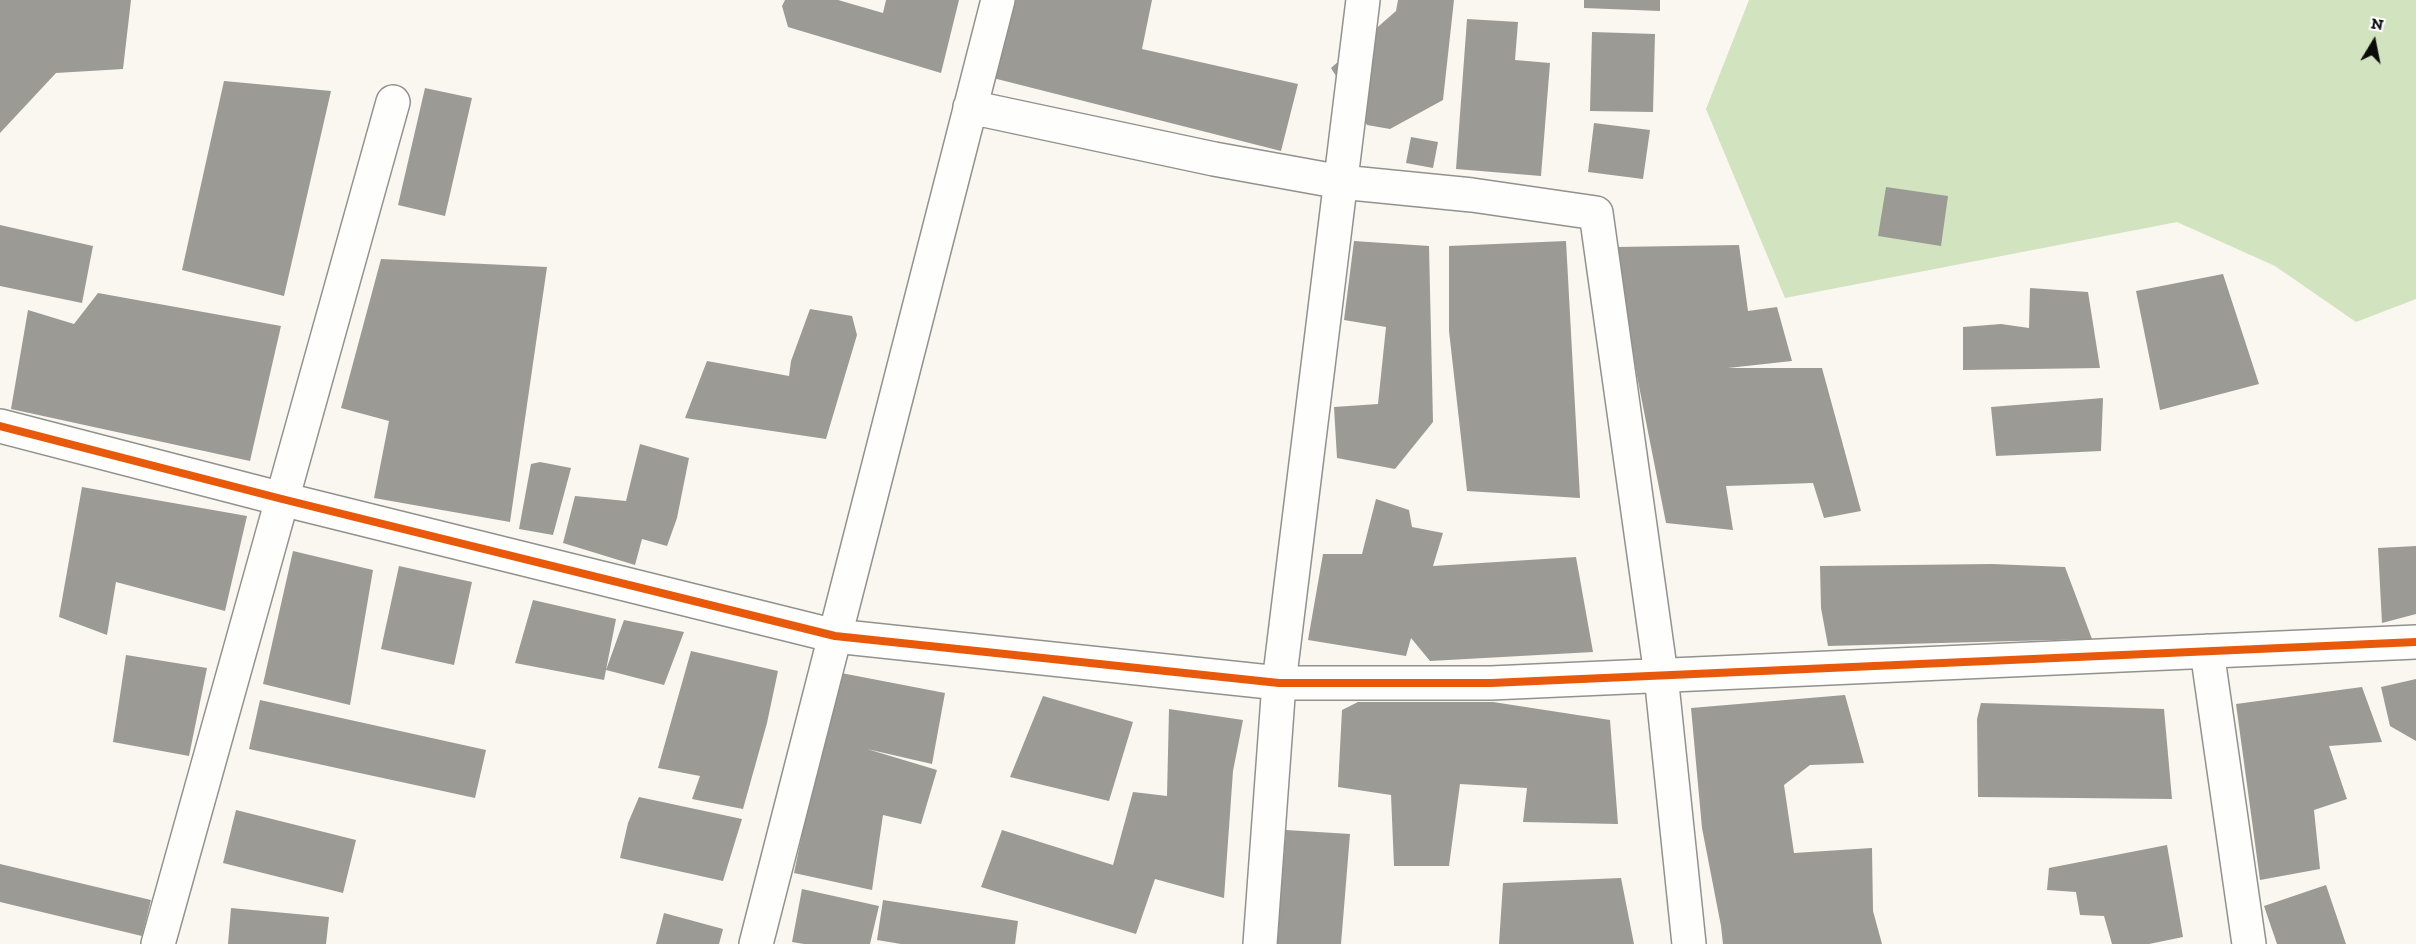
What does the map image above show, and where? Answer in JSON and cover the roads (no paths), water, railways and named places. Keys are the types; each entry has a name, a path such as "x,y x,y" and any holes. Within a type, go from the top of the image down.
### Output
{"street":[{"path":"756,944 998,0"},
{"path":"1260,944 1279,682 1363,0"},
{"path":"158,944 393,102"},
{"path":"970,107 1214,159 1341,182 1472,195 1596,213 1661,675 1689,944"},
{"path":"0,426 282,500 835,636 1279,682 1491,683 2416,642"},
{"path":"2208,651 2249,944"}]}
